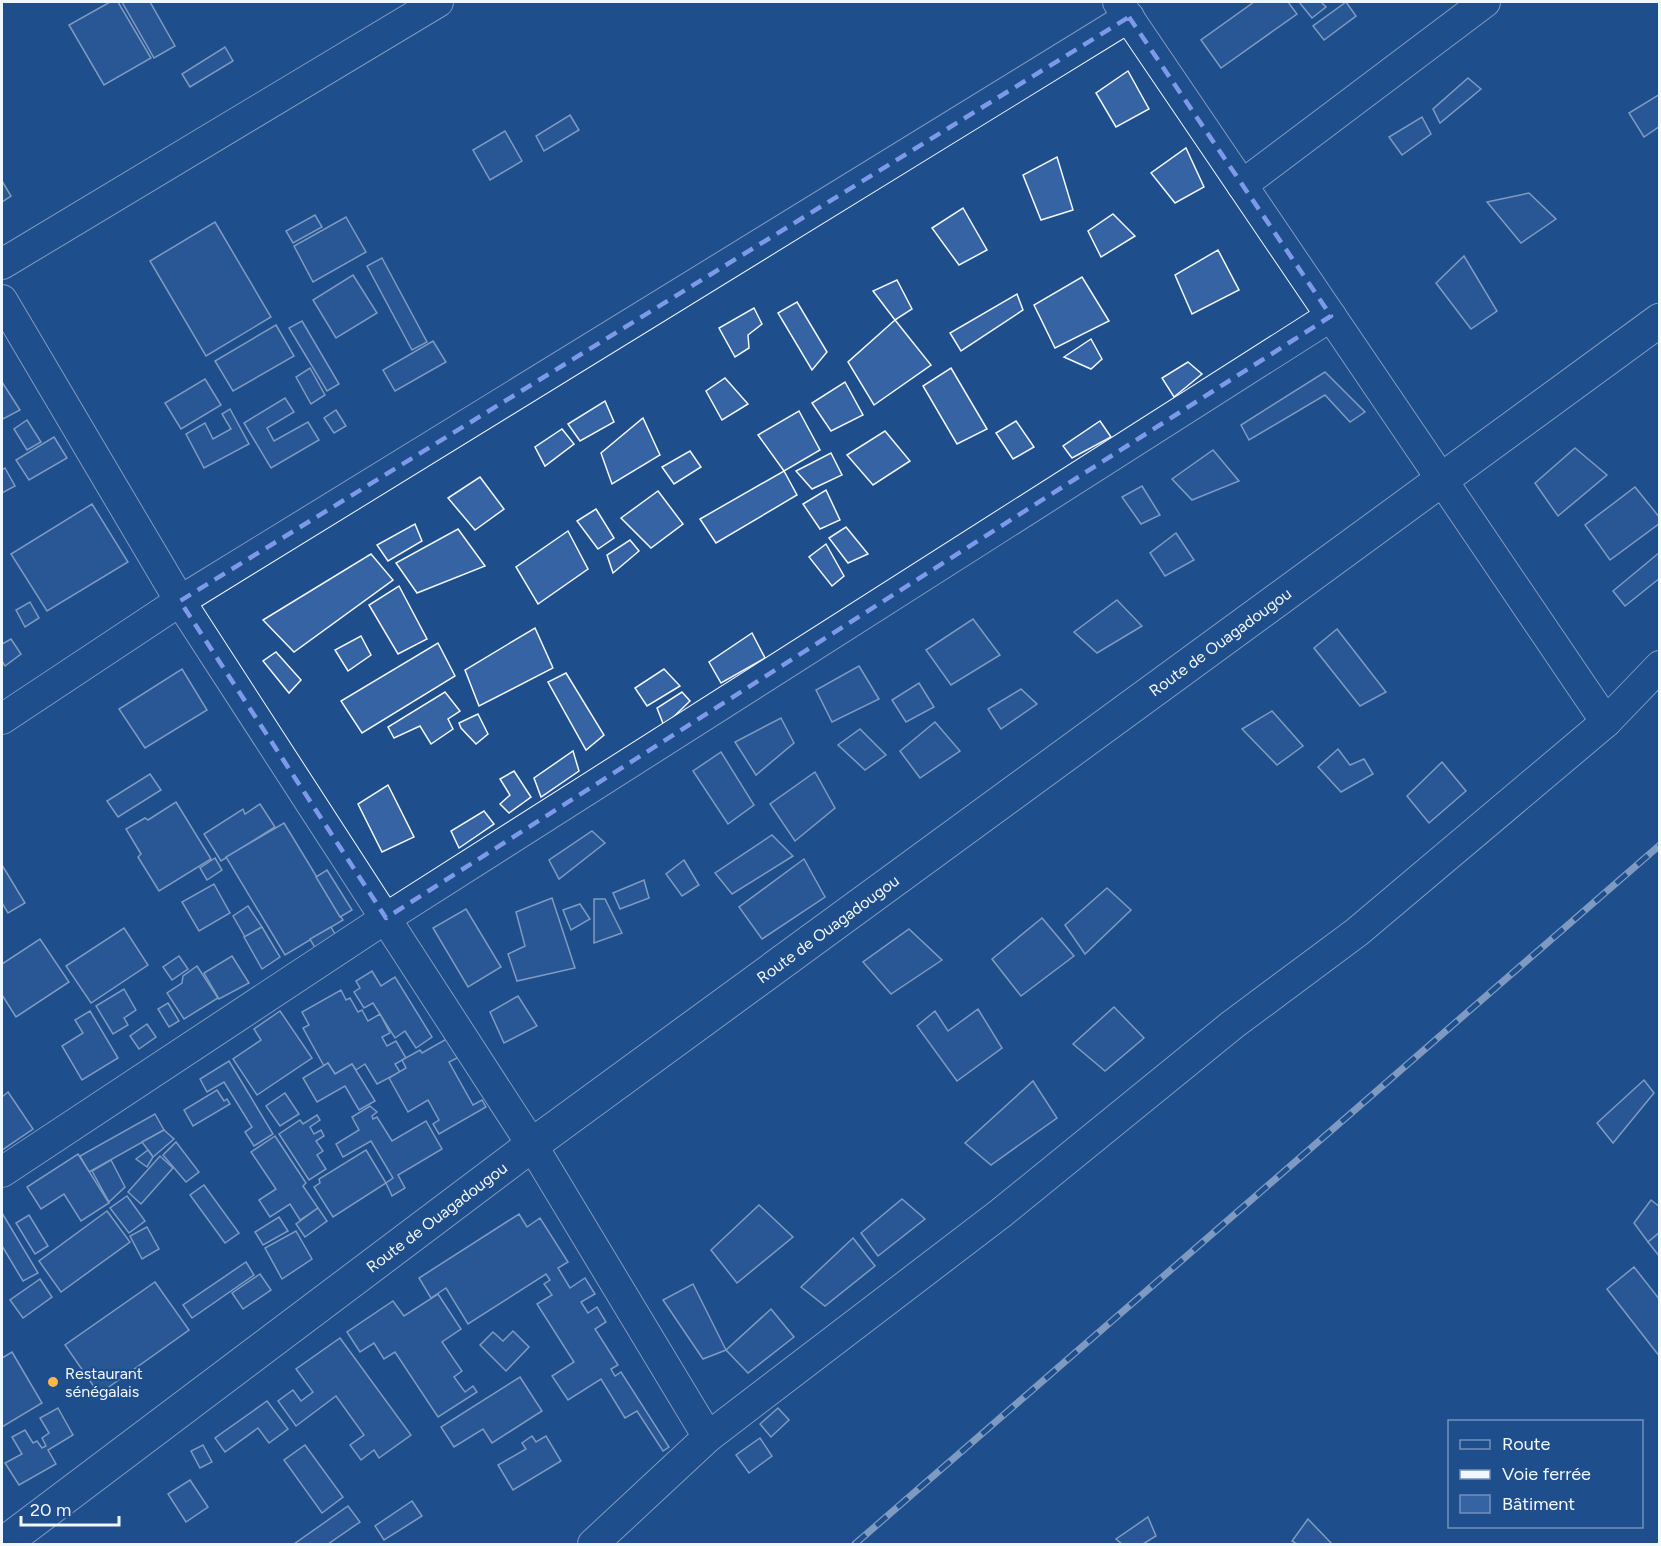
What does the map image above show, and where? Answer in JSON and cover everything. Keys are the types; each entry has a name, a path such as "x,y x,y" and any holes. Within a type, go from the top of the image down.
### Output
{"street":[{"path":"2,264 438,2"},
{"path":"1242,184 1485,2"},
{"path":"2,719 180,602 1124,9 1606,722"},
{"path":"2,300 180,602 532,1145 708,1437"},
{"path":"2,1172 386,918 1331,316"},
{"name":"Route de Ouagadougou","path":"3,1545 532,1145 1659,320"},
{"path":"593,1545 708,1437 1000,1213 1232,1025 1357,932 1606,722 1659,666"}],"highlighted area":[{"path":"1129,17 1331,316 386,918 180,601"}],"building":[{"path":"110,2 118,2 151,58 104,85 69,25"},
{"path":"122,2 150,2 175,46 154,58"},
{"path":"1254,2 1288,2 1297,14 1221,68 1201,40"},
{"path":"1299,2 1321,2 1326,7 1312,18"},
{"path":"1346,2 1356,16 1324,40 1313,26"},
{"path":"225,47 233,61 190,87 182,74"},
{"path":"1128,71 1149,109 1116,127 1096,93"},
{"path":"1468,78 1481,89 1440,123 1433,109"},
{"path":"1660,94 1660,126 1644,137 1629,113"},
{"path":"570,115 579,130 544,151 536,136"},
{"path":"1422,117 1431,134 1402,155 1389,137"},
{"path":"505,131 522,161 490,180 473,150"},
{"path":"1186,148 1204,187 1175,203 1151,173"},
{"path":"1057,157 1073,210 1041,220 1023,175"},
{"path":"2,181 11,196 2,202"},
{"path":"1529,193 1556,219 1521,243 1487,202"},
{"path":"963,208 987,250 959,265 932,228"},
{"path":"1113,214 1135,236 1101,257 1088,231"},
{"path":"315,215 322,227 293,243 286,231"},
{"path":"346,217 366,252 313,282 294,246"},
{"path":"215,222 271,317 206,356 150,261"},
{"path":"1218,250 1239,290 1192,314 1175,275"},
{"path":"1464,256 1497,311 1471,329 1436,283"},
{"path":"382,258 427,342 412,350 367,266"},
{"path":"353,275 377,313 336,338 313,300"},
{"path":"1082,277 1109,321 1055,348 1034,305"},
{"path":"897,280 912,309 895,320 873,291"},
{"path":"1017,294 1023,310 961,351 950,333"},
{"path":"797,302 827,352 812,370 778,313"},
{"path":"754,308 762,324 748,335 749,348 735,357 719,328"},
{"path":"895,320 931,365 874,405 848,362"},
{"path":"302,321 339,384 327,391 289,328"},
{"path":"276,325 294,356 233,391 215,361"},
{"path":"1091,339 1102,359 1091,369 1064,357"},
{"path":"433,341 446,362 395,391 383,370"},
{"path":"1188,362 1202,374 1174,397 1162,378"},
{"path":"310,368 325,395 311,404 296,377"},
{"path":"951,368 987,429 957,444 923,386"},
{"path":"1325,372 1365,412 1350,422 1325,395 1249,440 1241,425"},
{"path":"725,378 748,404 722,420 706,391"},
{"path":"205,379 221,405 181,429 165,403"},
{"path":"2,382 20,410 3,419 2,416"},
{"path":"845,382 863,415 831,431 812,403"},
{"path":"285,398 294,412 267,428 274,441 308,422 319,440 271,468 244,423"},
{"path":"605,401 614,422 580,441 568,424"},
{"path":"230,409 249,444 204,468 186,434 205,423 213,439 231,429 222,414"},
{"path":"336,410 346,426 334,433 324,418"},
{"path":"799,411 820,450 784,471 758,435"},
{"path":"643,418 660,455 612,484 601,453"},
{"path":"27,420 41,442 27,450 14,429"},
{"path":"1016,421 1034,447 1013,459 996,433"},
{"path":"1100,421 1111,437 1072,458 1063,446"},
{"path":"562,429 574,444 545,466 535,447"},
{"path":"885,431 910,461 873,485 847,455"},
{"path":"54,437 67,458 29,480 16,460"},
{"path":"1575,448 1607,475 1558,516 1535,483"},
{"path":"1213,450 1239,481 1192,500 1172,479"},
{"path":"690,451 701,467 674,484 662,467"},
{"path":"831,453 842,475 812,489 796,471"},
{"path":"5,468 15,486 2,493 2,470"},
{"path":"784,471 797,495 716,543 700,519"},
{"path":"480,477 504,509 475,530 448,498"},
{"path":"1142,486 1160,515 1141,524 1122,497"},
{"path":"1635,487 1660,518 1660,523 1610,560 1585,525"},
{"path":"826,490 840,520 820,529 803,504"},
{"path":"658,491 683,524 651,548 621,518"},
{"path":"92,504 128,562 47,611 11,554"},
{"path":"596,509 614,538 598,549 577,521"},
{"path":"415,524 422,541 388,561 377,545"},
{"path":"846,527 868,554 848,563 829,538"},
{"path":"458,529 485,566 417,593 396,563"},
{"path":"568,531 588,569 538,604 516,567"},
{"path":"1176,533 1194,560 1165,576 1150,553"},
{"path":"630,540 639,551 613,573 607,555"},
{"path":"826,544 844,576 832,586 809,557"},
{"path":"1660,552 1660,578 1625,606 1613,591"},
{"path":"371,554 393,580 294,652 263,620"},
{"path":"399,586 427,639 398,654 369,605"},
{"path":"1117,600 1142,626 1097,653 1074,632"},
{"path":"30,602 39,618 25,627 16,610"},
{"path":"973,619 1000,655 951,685 926,650"},
{"path":"535,628 553,668 479,706 465,670"},
{"path":"1337,629 1386,692 1360,706 1314,648"},
{"path":"752,633 765,658 721,683 709,662"},
{"path":"361,636 371,655 348,671 335,650"},
{"path":"11,639 21,654 5,666 2,661 2,644"},
{"path":"438,643 455,676 362,733 341,701"},
{"path":"276,652 301,680 289,693 263,661"},
{"path":"859,666 879,699 832,722 816,690"},
{"path":"182,669 207,710 145,748 119,709"},
{"path":"664,669 680,686 647,706 635,688"},
{"path":"566,673 604,735 586,750 548,682"},
{"path":"919,683 934,707 906,722 892,700"},
{"path":"1021,689 1037,704 1001,729 988,709"},
{"path":"445,692 460,711 448,719 453,729 431,744 420,726 394,738 388,727"},
{"path":"682,692 690,701 664,726 657,708"},
{"path":"1272,711 1303,746 1277,765 1242,729"},
{"path":"478,714 488,734 476,744 459,723"},
{"path":"781,718 794,743 756,775 735,742"},
{"path":"935,722 960,751 920,778 900,751"},
{"path":"860,729 886,755 865,770 838,745"},
{"path":"1338,749 1350,765 1364,759 1373,774 1341,792 1318,767"},
{"path":"573,751 579,771 541,797 534,778"},
{"path":"721,752 754,805 728,824 693,771"},
{"path":"1442,762 1466,791 1429,823 1407,796"},
{"path":"514,771 531,797 509,813 500,804 510,795 500,779"},
{"path":"815,772 835,808 795,841 770,804"},
{"path":"150,774 161,790 118,817 107,801"},
{"path":"388,785 414,837 382,852 358,804"},
{"path":"176,802 211,859 159,891 138,857 141,854 126,829 145,818 148,820"},
{"path":"260,804 275,827 221,861 204,834 243,809 245,814"},
{"path":"484,811 494,824 459,848 451,831"},
{"path":"284,823 343,920 285,955 226,857"},
{"path":"592,831 605,843 559,879 549,860"},
{"path":"772,835 793,856 732,894 715,873"},
{"path":"215,858 222,870 207,880 200,868"},
{"path":"804,859 825,897 762,939 739,907"},
{"path":"684,860 699,885 682,896 666,874"},
{"path":"2,865 25,903 8,913 2,903"},
{"path":"327,870 352,910 340,917 316,877"},
{"path":"644,880 649,898 620,909 613,893"},
{"path":"214,884 230,913 199,931 182,902"},
{"path":"1107,888 1131,910 1085,954 1065,925"},
{"path":"552,898 575,968 517,981 508,954 525,946 516,912"},
{"path":"594,899 605,899 622,933 594,943"},
{"path":"580,904 590,919 571,930 563,910"},
{"path":"248,906 262,927 245,937 233,916"},
{"path":"466,909 501,967 468,987 433,928"},
{"path":"1042,918 1074,956 1021,996 992,959"},
{"path":"262,927 280,957 262,969 244,937"},
{"path":"331,927 339,941 318,953 310,939"},
{"path":"124,928 148,965 91,1003 66,966"},
{"path":"909,929 942,960 891,994 863,962"},
{"path":"40,939 69,982 16,1017 2,995 2,964"},
{"path":"179,956 188,969 172,980 163,967"},
{"path":"232,956 249,983 219,999 204,973"},
{"path":"197,966 218,998 184,1019 167,993 182,983 183,976"},
{"path":"372,971 381,986 395,977 432,1037 416,1048 405,1031 395,1038 373,1003 364,1008 354,992 360,988 356,981"},
{"path":"124,989 136,1010 124,1018 128,1025 113,1034 96,1006"},
{"path":"341,990 346,1000 350,998 358,1012 362,1010 368,1021 380,1014 390,1033 382,1037 387,1046 396,1041 406,1058 395,1064 400,1072 377,1084 365,1064 356,1070 352,1064 335,1074 328,1063 324,1066 303,1028 309,1025 302,1012"},
{"path":"518,996 537,1026 504,1043 490,1012"},
{"path":"168,1003 179,1021 169,1027 158,1009"},
{"path":"1114,1007 1144,1038 1105,1071 1073,1044"},
{"path":"978,1009 1002,1048 957,1081 917,1026 935,1011 948,1031"},
{"path":"90,1011 118,1058 82,1080 62,1046 83,1033 75,1020"},
{"path":"280,1011 312,1058 257,1095 233,1059 261,1040 254,1029"},
{"path":"147,1024 156,1037 139,1049 130,1036"},
{"path":"450,1037 461,1056 449,1062 473,1105 482,1100 486,1107 439,1134 433,1124 439,1120 428,1100 408,1112 389,1078 406,1068 402,1060 420,1050 422,1053"},
{"path":"229,1061 273,1134 254,1146 245,1132 252,1127 224,1082 207,1092 200,1079"},
{"path":"328,1063 335,1074 352,1064 375,1101 359,1110 345,1086 317,1102 303,1078"},
{"path":"1644,1080 1654,1093 1613,1143 1597,1123"},
{"path":"1033,1081 1057,1118 991,1165 965,1143"},
{"path":"217,1090 224,1101 227,1099 230,1104 193,1126 184,1110"},
{"path":"8,1092 33,1129 2,1150 2,1097"},
{"path":"285,1093 299,1114 280,1126 266,1106"},
{"path":"370,1106 377,1112 372,1116 373,1119 377,1117 392,1141 426,1121 442,1149 398,1175 405,1188 392,1196 386,1183 393,1178 371,1141 343,1157 336,1144 359,1130 352,1117"},
{"path":"155,1114 164,1130 89,1172 80,1156"},
{"path":"317,1115 320,1120 310,1127 314,1134 321,1130 324,1136 316,1141 323,1151 317,1155 326,1169 309,1180 279,1134 300,1120 303,1124"},
{"path":"164,1130 174,1139 153,1157 142,1142"},
{"path":"275,1136 306,1183 303,1186 318,1208 300,1220 290,1204 270,1217 259,1200 276,1189 251,1152"},
{"path":"176,1142 199,1172 186,1182 163,1155"},
{"path":"148,1150 153,1157 147,1167 136,1159"},
{"path":"366,1150 386,1183 333,1217 314,1187 320,1183 319,1179"},
{"path":"78,1154 109,1203 81,1221 64,1194 41,1209 27,1187"},
{"path":"160,1156 173,1168 141,1204 128,1192"},
{"path":"111,1160 125,1187 109,1202 92,1171"},
{"path":"204,1185 239,1233 225,1243 190,1195"},
{"path":"127,1196 145,1221 129,1233 110,1208"},
{"path":"902,1199 925,1219 878,1256 861,1233"},
{"path":"1651,1200 1660,1207 1660,1232 1648,1242 1634,1223"},
{"path":"759,1205 793,1237 737,1283 711,1250"},
{"path":"318,1208 327,1221 305,1237 296,1224"},
{"path":"107,1211 130,1242 61,1292 39,1261"},
{"path":"2,1213 38,1273 23,1281 2,1246"},
{"path":"519,1214 527,1227 540,1218 568,1262 558,1268 570,1288 585,1278 595,1294 581,1302 588,1313 597,1307 606,1322 595,1329 618,1365 611,1369 615,1376 621,1372 669,1447 663,1451 637,1411 625,1418 601,1379 568,1400 552,1376 574,1362 537,1304 552,1295 544,1284 550,1280 546,1274 468,1324 446,1288 431,1298 419,1278"},
{"path":"29,1215 48,1246 35,1254 16,1223"},
{"path":"279,1217 288,1231 263,1245 255,1232"},
{"path":"147,1227 159,1249 142,1259 130,1236"},
{"path":"296,1231 312,1259 282,1279 265,1248"},
{"path":"1660,1232 1660,1257 1648,1242"},
{"path":"853,1238 875,1266 825,1306 801,1287"},
{"path":"246,1262 254,1275 192,1318 183,1305"},
{"path":"1634,1267 1660,1300 1660,1357 1607,1289"},
{"path":"260,1274 271,1290 243,1309 232,1293"},
{"path":"40,1279 52,1297 23,1318 10,1300"},
{"path":"155,1282 189,1330 99,1394 65,1345"},
{"path":"693,1284 726,1350 703,1359 663,1300"},
{"path":"438,1294 461,1329 442,1342 462,1371 454,1377 465,1392 473,1386 477,1392 438,1417 395,1352 384,1359 374,1343 360,1352 347,1332 393,1301 404,1316"},
{"path":"771,1309 794,1337 748,1373 726,1350"},
{"path":"513,1331 529,1347 506,1371 480,1345 493,1332 503,1341"},
{"path":"340,1338 411,1435 379,1458 374,1450 361,1460 350,1445 364,1435 336,1396 296,1426 278,1401 293,1390 301,1401 313,1392 296,1369"},
{"path":"12,1352 42,1403 2,1427 2,1358"},
{"path":"520,1377 542,1411 492,1443 483,1429 454,1447 441,1427"},
{"path":"267,1401 288,1429 269,1443 258,1428 225,1452 215,1438"},
{"path":"58,1408 73,1435 48,1450 56,1464 19,1485 5,1463 22,1454 12,1437 25,1430 33,1443 37,1441 42,1448 46,1446 42,1438 49,1433 40,1418"},
{"path":"778,1408 789,1420 771,1437 760,1424"},
{"path":"532,1436 536,1442 546,1436 561,1461 513,1490 498,1465 526,1449 522,1443"},
{"path":"760,1438 772,1456 749,1473 736,1455"},
{"path":"203,1445 212,1462 200,1468 191,1451"},
{"path":"305,1445 343,1497 322,1513 284,1460"},
{"path":"190,1480 208,1507 186,1522 168,1494"},
{"path":"412,1501 422,1516 384,1540 375,1526"},
{"path":"348,1506 360,1522 328,1544 294,1544"},
{"path":"1148,1517 1156,1536 1143,1544 1122,1544 1116,1539"},
{"path":"1308,1519 1332,1544 1297,1544 1292,1541"}],"railway":[{"path":"855,1544 1660,845"}],"place":[{"name":"Restaurant sénégalais","path":"53,1382"}]}
